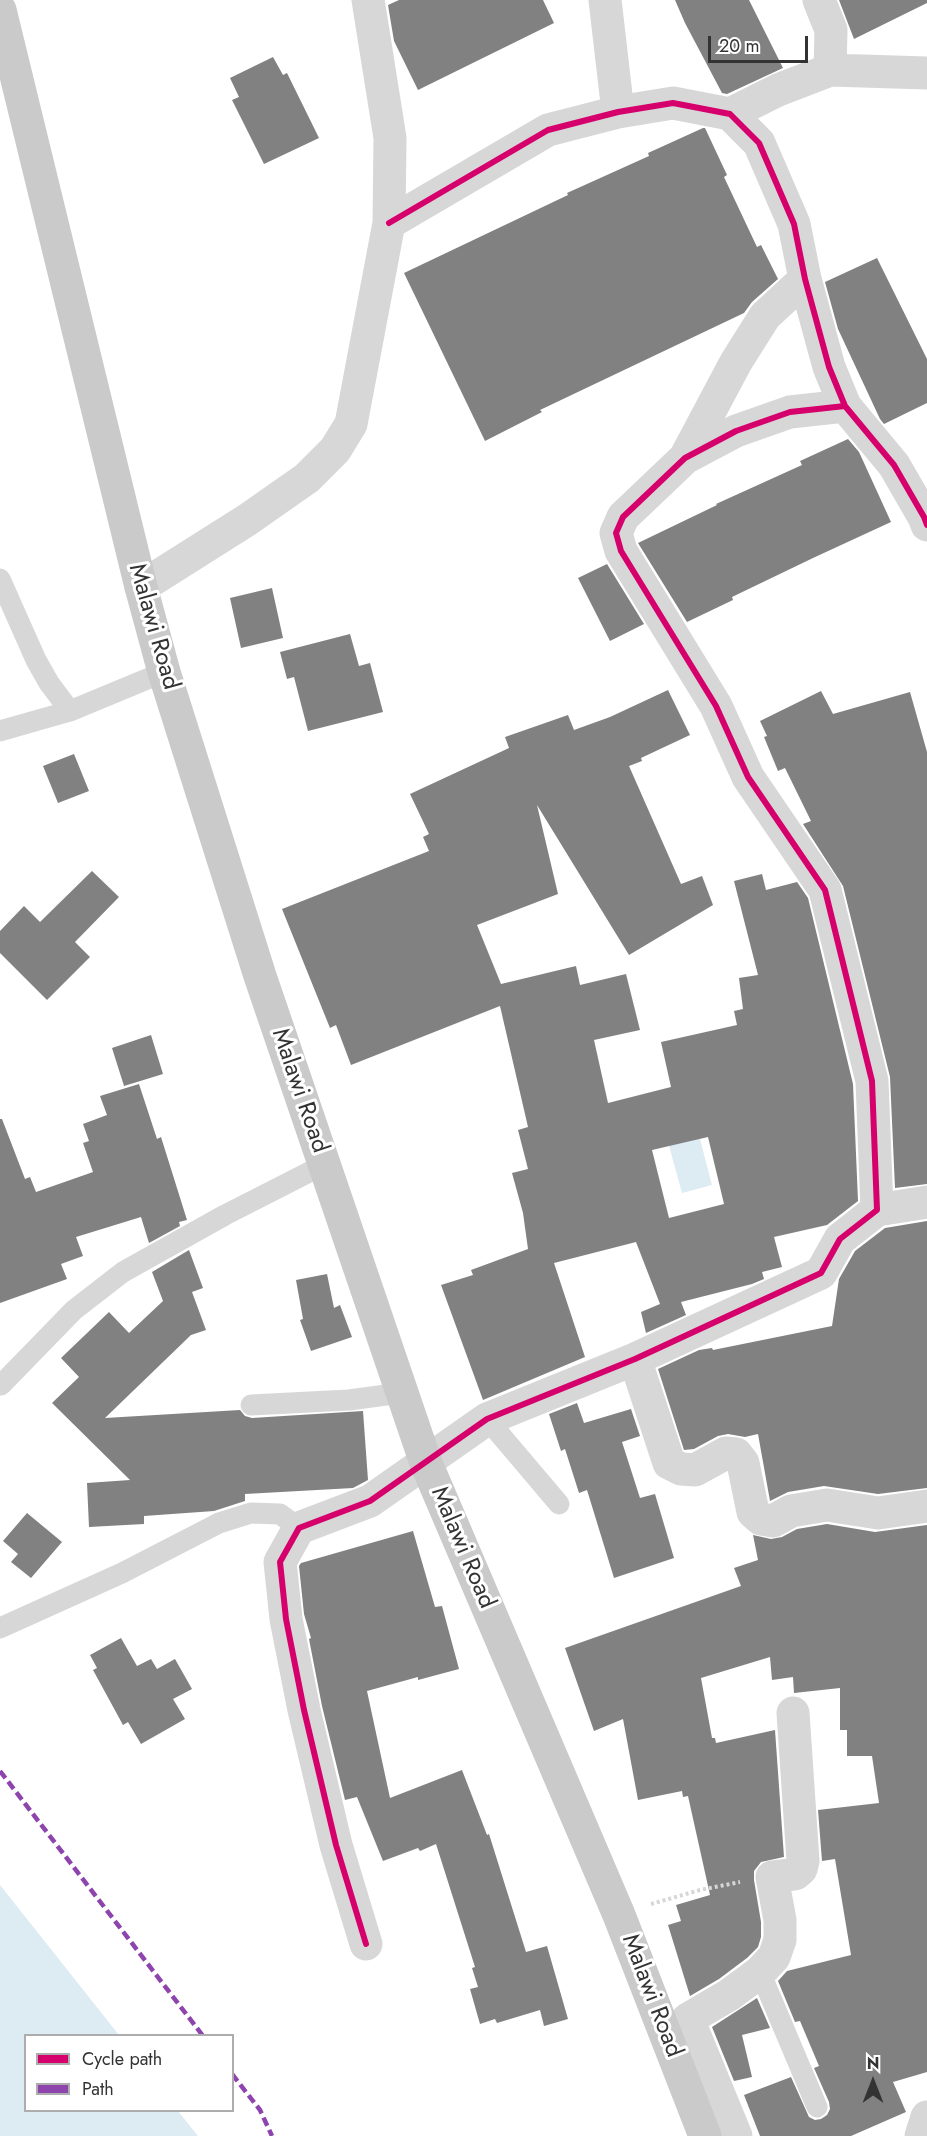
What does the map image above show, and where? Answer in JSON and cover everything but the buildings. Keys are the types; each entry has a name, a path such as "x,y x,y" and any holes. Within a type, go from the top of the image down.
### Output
{"main road":[{"name":"Malawi Road","path":"0,10 141,587 164,672 260,976 426,1463 619,1915 705,2136"}],"street":[{"path":"141,587 247,520 307,478 335,450 351,424 389,223 390,138 368,0"},
{"path":"604,0 618,112"},
{"path":"819,0 831,30 830,70"},
{"path":"730,114 778,90 830,70 927,73"},
{"path":"389,223 548,130 618,112 674,103 730,114 759,143 794,224 805,279 829,367 845,406 894,465 926,518"},
{"path":"685,458 736,362 765,316 805,279"},
{"path":"845,406 790,412 736,431 685,458 623,517 616,533 621,551 716,706 748,777 825,890 872,1081 877,1210"},
{"path":"366,1944 336,1845 303,1710 286,1619 280,1562 299,1528 370,1501 487,1419 635,1359 821,1273 840,1239 877,1210 927,1202"},
{"path":"635,1359 669,1463 681,1469 695,1470 726,1453 736,1454 743,1463 753,1512 761,1519 773,1521 791,1511 827,1505 878,1513 927,1506"},
{"path":"736,2136 688,2019 729,1995 760,1972 774,1957 780,1940 780,1920 772,1877 795,1874 801,1869 803,1861 793,1713"},
{"path":"921,2136 927,2117"}],"lane":[{"path":"0,579 36,660 49,684 70,711"},
{"path":"0,731 70,711 164,672"},
{"path":"1,1386 74,1310 123,1272 225,1215 325,1164"},
{"path":"251,1406 349,1400 401,1393"},
{"path":"487,1419 559,1504"},
{"path":"0,1628 122,1573 219,1523 251,1513 280,1514 299,1528"},
{"path":"760,1972 817,2107"}],"path":[{"path":"645,1906 700,1890 772,1877"}],"shaded area":[{"path":"694,1116 712,1185 682,1193 663,1124"},
{"path":"0,1885 118,2034 24,2034 24,2112 179,2112 198,2136 0,2136"}],"marked path":[{"path":"0,1771 201,2034"},
{"path":"234,2077 260,2110 272,2136"}],"cycle path":[{"path":"389,223 548,130 618,112 673,103 730,114 759,143 794,224 805,279 829,367 845,406 894,465 927,525"},
{"path":"366,1944 336,1845 304,1710 286,1619 280,1562 299,1528 370,1501 487,1419 635,1359 821,1273 840,1239 877,1210 872,1081 825,890 748,777 716,706 621,551 616,533 623,517 685,458 736,431 790,412 845,406"}]}
